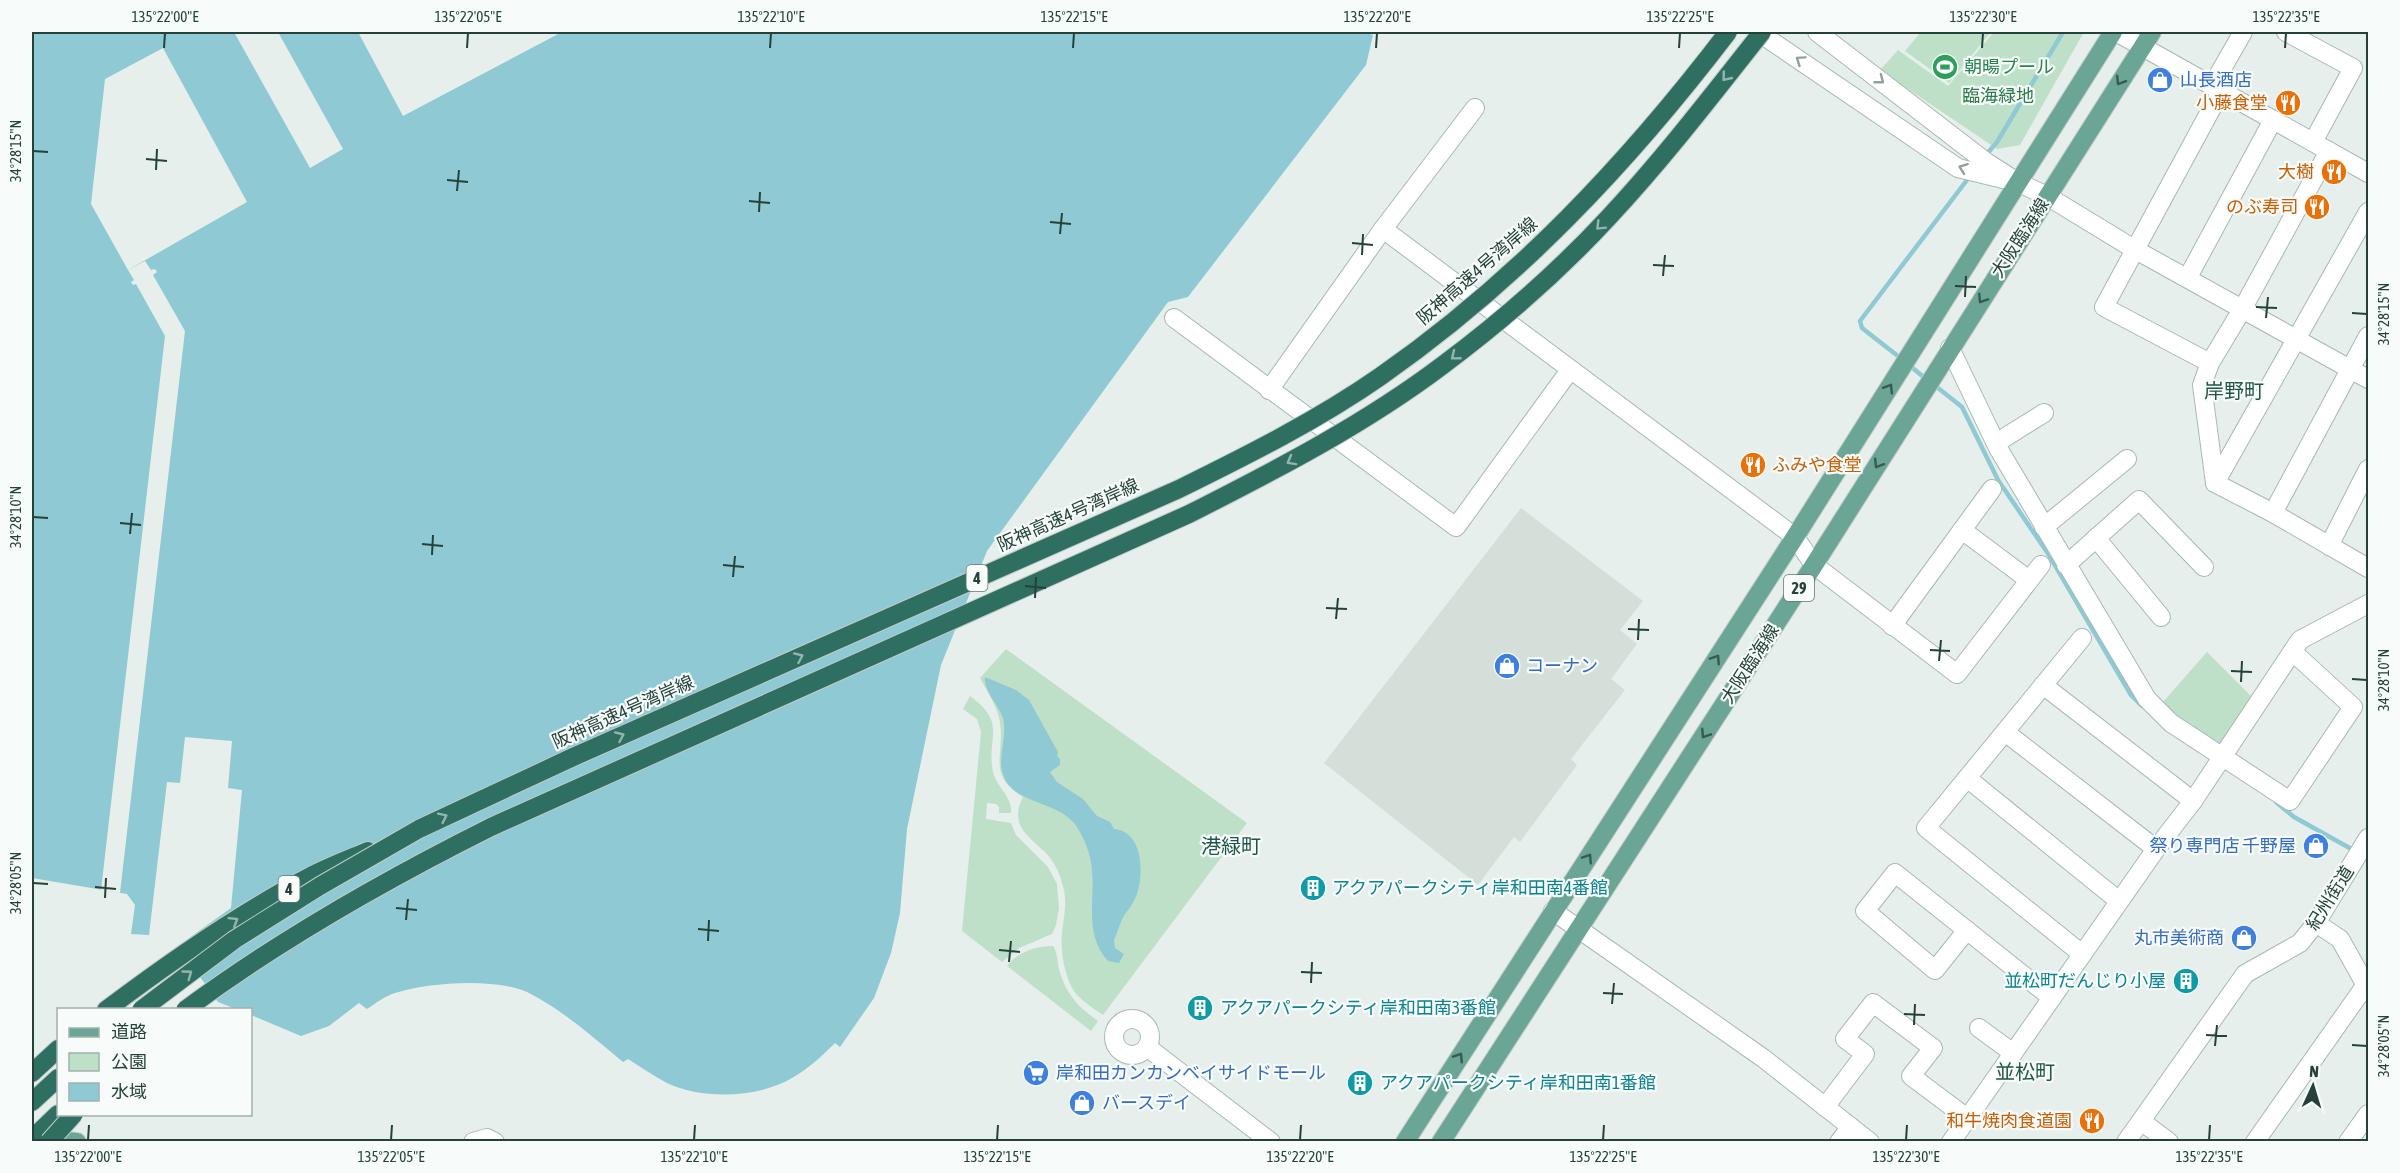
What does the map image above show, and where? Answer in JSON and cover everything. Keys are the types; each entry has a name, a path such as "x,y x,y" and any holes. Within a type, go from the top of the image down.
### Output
{"highway":[{"name":"阪神高速4号湾岸線","path":"144,1008 234,940 320,886 419,829 571,758 1179,489 1256,451 1322,413 1379,377 1431,340 1531,255 1613,172 1728,32"},
{"name":"4","path":"189,1008 268,951 336,910 491,827 1189,514 1261,477 1387,404 1443,365 1496,323 1549,276 1609,217 1669,149 1760,32"},
{"name":"4","path":"109,1008 167,964 301,881 419,829"},
{"path":"32,1073 57,1050"},
{"path":"32,1102 57,1079"},
{"path":"32,1139 57,1115"},
{"path":"49,1142 72,1116"}],"main road":[{"name":"大阪臨海線","path":"1405,1142 1795,537 2115,32"},
{"name":"大阪臨海線","path":"1441,1142 1814,565 2147,39"},
{"path":"32,1139 77,1142"}],"street":[{"path":"1760,32 1958,168 2019,183"},
{"path":"1817,32 1986,162 2019,183 2048,196 2134,249 2368,379"},
{"path":"2115,32 2147,39 2216,89 2368,173"},
{"path":"2210,363 2104,307 2243,32"},
{"path":"2286,32 2361,70 2313,142"},
{"path":"1269,390 1383,229 1475,108"},
{"path":"2188,277 2273,120"},
{"path":"2215,483 2202,385 2210,363 2243,309 2329,151"},
{"path":"2215,483 2368,212"},
{"path":"1383,229 1795,537 1814,565 1957,674 2041,565"},
{"path":"1174,318 1456,527 1570,370"},
{"path":"2273,513 2368,336"},
{"path":"1950,348 1996,443 2147,699 2171,723 2290,801 2353,706 2293,652"},
{"path":"1996,443 2044,413"},
{"path":"2044,527 2127,459"},
{"path":"2329,546 2368,469"},
{"path":"2215,483 2273,513 2368,568"},
{"path":"1892,626 1992,489"},
{"path":"2066,565 2139,500 2204,567"},
{"path":"1962,530 2029,580"},
{"path":"2096,538 2161,617"},
{"path":"1951,1142 2156,849 2193,801 2300,640 2368,604"},
{"path":"2082,638 1926,828 2082,954"},
{"path":"2043,685 2193,801"},
{"path":"2005,732 2156,849"},
{"path":"1967,778 2119,902"},
{"name":"紀州街道","path":"2126,1142 2245,974 2300,943 2316,923 2362,847"},
{"path":"1967,930 1935,970 1866,911 1894,873 1967,930 2052,998"},
{"path":"1554,911 1763,1058 1870,1142"},
{"path":"2254,1142 2367,988 2340,939 2316,923"},
{"path":"1825,1107 1866,1054 1845,1039 1873,1003 1933,1048 1911,1076 1967,1118"},
{"path":"1979,1028 2013,1053"},
{"path":"1147,1047 1271,1142"},
{"path":"2348,1142 2368,1114"},
{"path":"2141,1121 2169,1142"},
{"path":"1839,1142 1851,1127"},
{"path":"473,1142 481,1138 495,1142"}],"shaded area":[{"path":"1521,508 1643,601 1620,630 1637,644 1611,679 1625,690 1571,759 1577,765 1520,842 1514,837 1478,885 1324,763"}],"green space":[{"name":"朝暘プール","path":"1921,32 1991,32 1949,83 1905,51"},
{"name":"臨海緑地","path":"1994,32 2084,32 2020,145 1997,149 1880,70 1898,50 1948,86"},
{"path":"1006,649 1247,823 1103,1015 1077,995 1069,982 1062,948 1065,902 1061,879 1050,858 1022,828 1018,815 1023,797 1004,780 1001,772 999,717 980,678"},
{"path":"2207,652 2255,700 2223,746 2177,718 2163,702"},
{"path":"970,696 982,706 992,723 993,772 1011,807 1011,813 999,813 999,807 996,804 987,803 986,819 1011,823 1016,835 1048,867 1057,884 1059,908 1052,934 1019,948 1002,962 962,931 981,732 977,719 963,709"},
{"path":"1053,946 1062,978 1069,992 1078,1005 1098,1021 1091,1031 1007,966 1027,951"}],"water":[{"path":"32,32 234,32 310,168 343,149 278,32 358,32 403,116 562,32 1364,32 1373,35 1366,65 1188,297 1168,302 987,551 941,665 907,829 900,913 891,953 874,998 840,1047 835,1043 815,1062 778,1085 747,1093 713,1094 681,1088 667,1083 628,1059 623,1062 544,1001 531,994 501,985 464,983 409,989 388,996 367,1009 359,1003 329,1026 301,1036 252,1015 252,1008 233,1008 218,1002 178,946 231,908 242,790 228,788 232,741 185,737 180,783 167,782 149,935 131,934 135,905 127,894 32,878","holes":["163,48 247,202 128,270 91,204 105,79"]},
{"path":"985,677 1016,690 1029,700 1058,752 1060,765 1050,772 1057,782 1083,799 1097,816 1110,822 1114,829 1131,837 1136,845 1140,865 1139,885 1136,897 1123,917 1114,940 1115,948 1124,954 1119,963 1108,961 1096,940 1092,918 1091,864 1083,837 1077,827 1070,818 1060,812 1017,793 1004,777 1001,763 1003,718 986,687"}],"pier":[{"path":"145,261 151,270 155,269 157,272 153,275 185,331 120,893 101,890 165,336 136,284 133,285 131,282 134,280 128,270"}],"waterway":[{"path":"1986,155 1997,142 2063,32"},
{"path":"1903,360 1862,328 1860,321 1970,176"},
{"path":"1909,365 1926,379"},
{"path":"1933,384 1962,407 1998,480 2049,555 2131,695 2142,706"},
{"path":"2276,802 2294,817 2355,851"}],"place":[{"name":"朝暘プール","path":"1945,67"},
{"name":"山長酒店","path":"2160,80"},
{"name":"小藤食堂","path":"2288,103"},
{"name":"大樹","path":"2334,172"},
{"name":"のぶ寿司","path":"2317,207"},
{"name":"ふみや食堂","path":"1753,465"},
{"name":"コーナン","path":"1507,666"},
{"name":"祭り専門店 千野屋","path":"2316,846"},
{"name":"アクアパークシティ岸和田南4番館","path":"1313,888"},
{"name":"丸市美術商","path":"2244,938"},
{"name":"並松町だんじり小屋","path":"2186,981"},
{"name":"アクアパークシティ岸和田南3番館","path":"1200,1008"},
{"name":"岸和田カンカンベイサイドモール","path":"1036,1073"},
{"name":"アクアパークシティ岸和田南1番館","path":"1360,1083"},
{"name":"バースデイ","path":"1082,1103"},
{"name":"和牛焼肉食道園","path":"2092,1121"}],"district":[{"name":"岸野町","path":"2234,391"},
{"name":"港緑町","path":"1231,846"},
{"name":"並松町","path":"2025,1072"}]}
